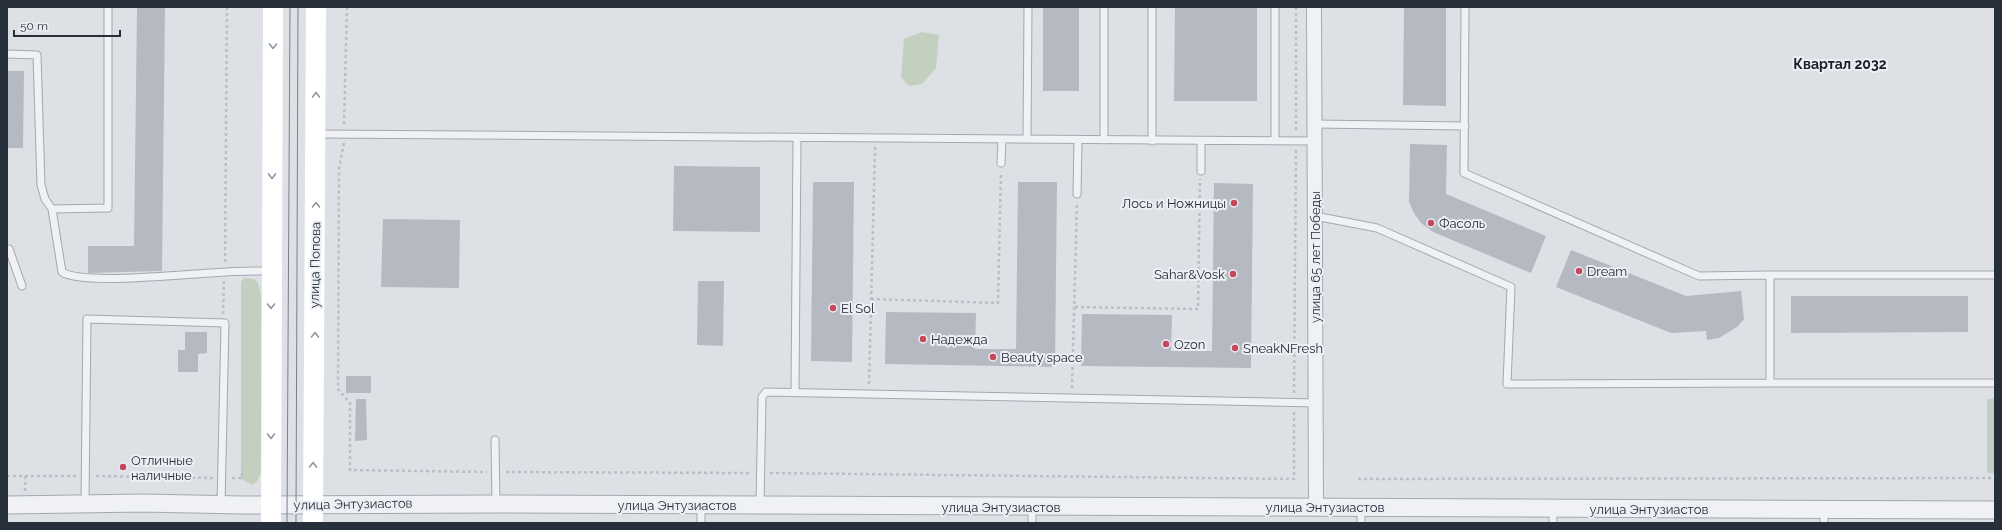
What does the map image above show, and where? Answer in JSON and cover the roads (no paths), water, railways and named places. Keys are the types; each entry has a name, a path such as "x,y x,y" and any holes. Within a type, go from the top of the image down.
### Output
{"main road":[{"path":"271,514 273,7"},
{"name":"улица Попова","path":"313,514 317,134 316,7"}],"street":[{"name":"улица 65 лет Победы","path":"1314,7 1316,507"},
{"name":"улица Энтузиастов","path":"7,505 221,504 271,514 313,514 496,504 760,505 1032,515 1316,507 1361,515 1553,516 1824,516 1995,510"}],"lane":[{"path":"52,209 108,208 108,7"},
{"path":"1027,140 1028,7"},
{"path":"1104,7 1104,140"},
{"path":"1152,7 1152,141"},
{"path":"1275,7 1275,141"},
{"path":"1465,7 1464,173 1699,276 1995,275"},
{"path":"7,54 37,55 41,185 45,199 52,209 62,272 73,277 160,277 225,272 272,271"},
{"path":"1315,124 1465,126"},
{"path":"317,134 1315,141"},
{"path":"795,393 797,138"},
{"path":"1001,163 1002,139"},
{"path":"1077,194 1078,140"},
{"path":"1201,141 1201,171"},
{"path":"1315,216 1377,228 1511,287 1507,384 1995,383"},
{"path":"7,249 9,249 22,286"},
{"path":"1770,275 1770,383"},
{"path":"85,504 87,319 225,323 221,504"},
{"path":"760,505 762,397 766,392 1316,403"},
{"path":"495,440 496,504"},
{"path":"701,505 701,523"}],"tram line":[{"path":"287,523 290,7"},
{"path":"296,523 298,7"}],"place":[{"name":"Лось и Ножницы","path":"1234,203"},
{"name":"Фасоль","path":"1431,223"},
{"name":"Dream","path":"1579,271"},
{"name":"Sahar&Vosk","path":"1233,274"},
{"name":"El Sol","path":"833,308"},
{"name":"Надежда","path":"923,339"},
{"name":"Ozon","path":"1166,344"},
{"name":"SneakNFresh","path":"1235,348"},
{"name":"Beauty space","path":"993,357"},
{"name":"Отличные наличные","path":"123,467"}],"district":[{"name":"Квартал 2032","path":"1840,64"}]}
